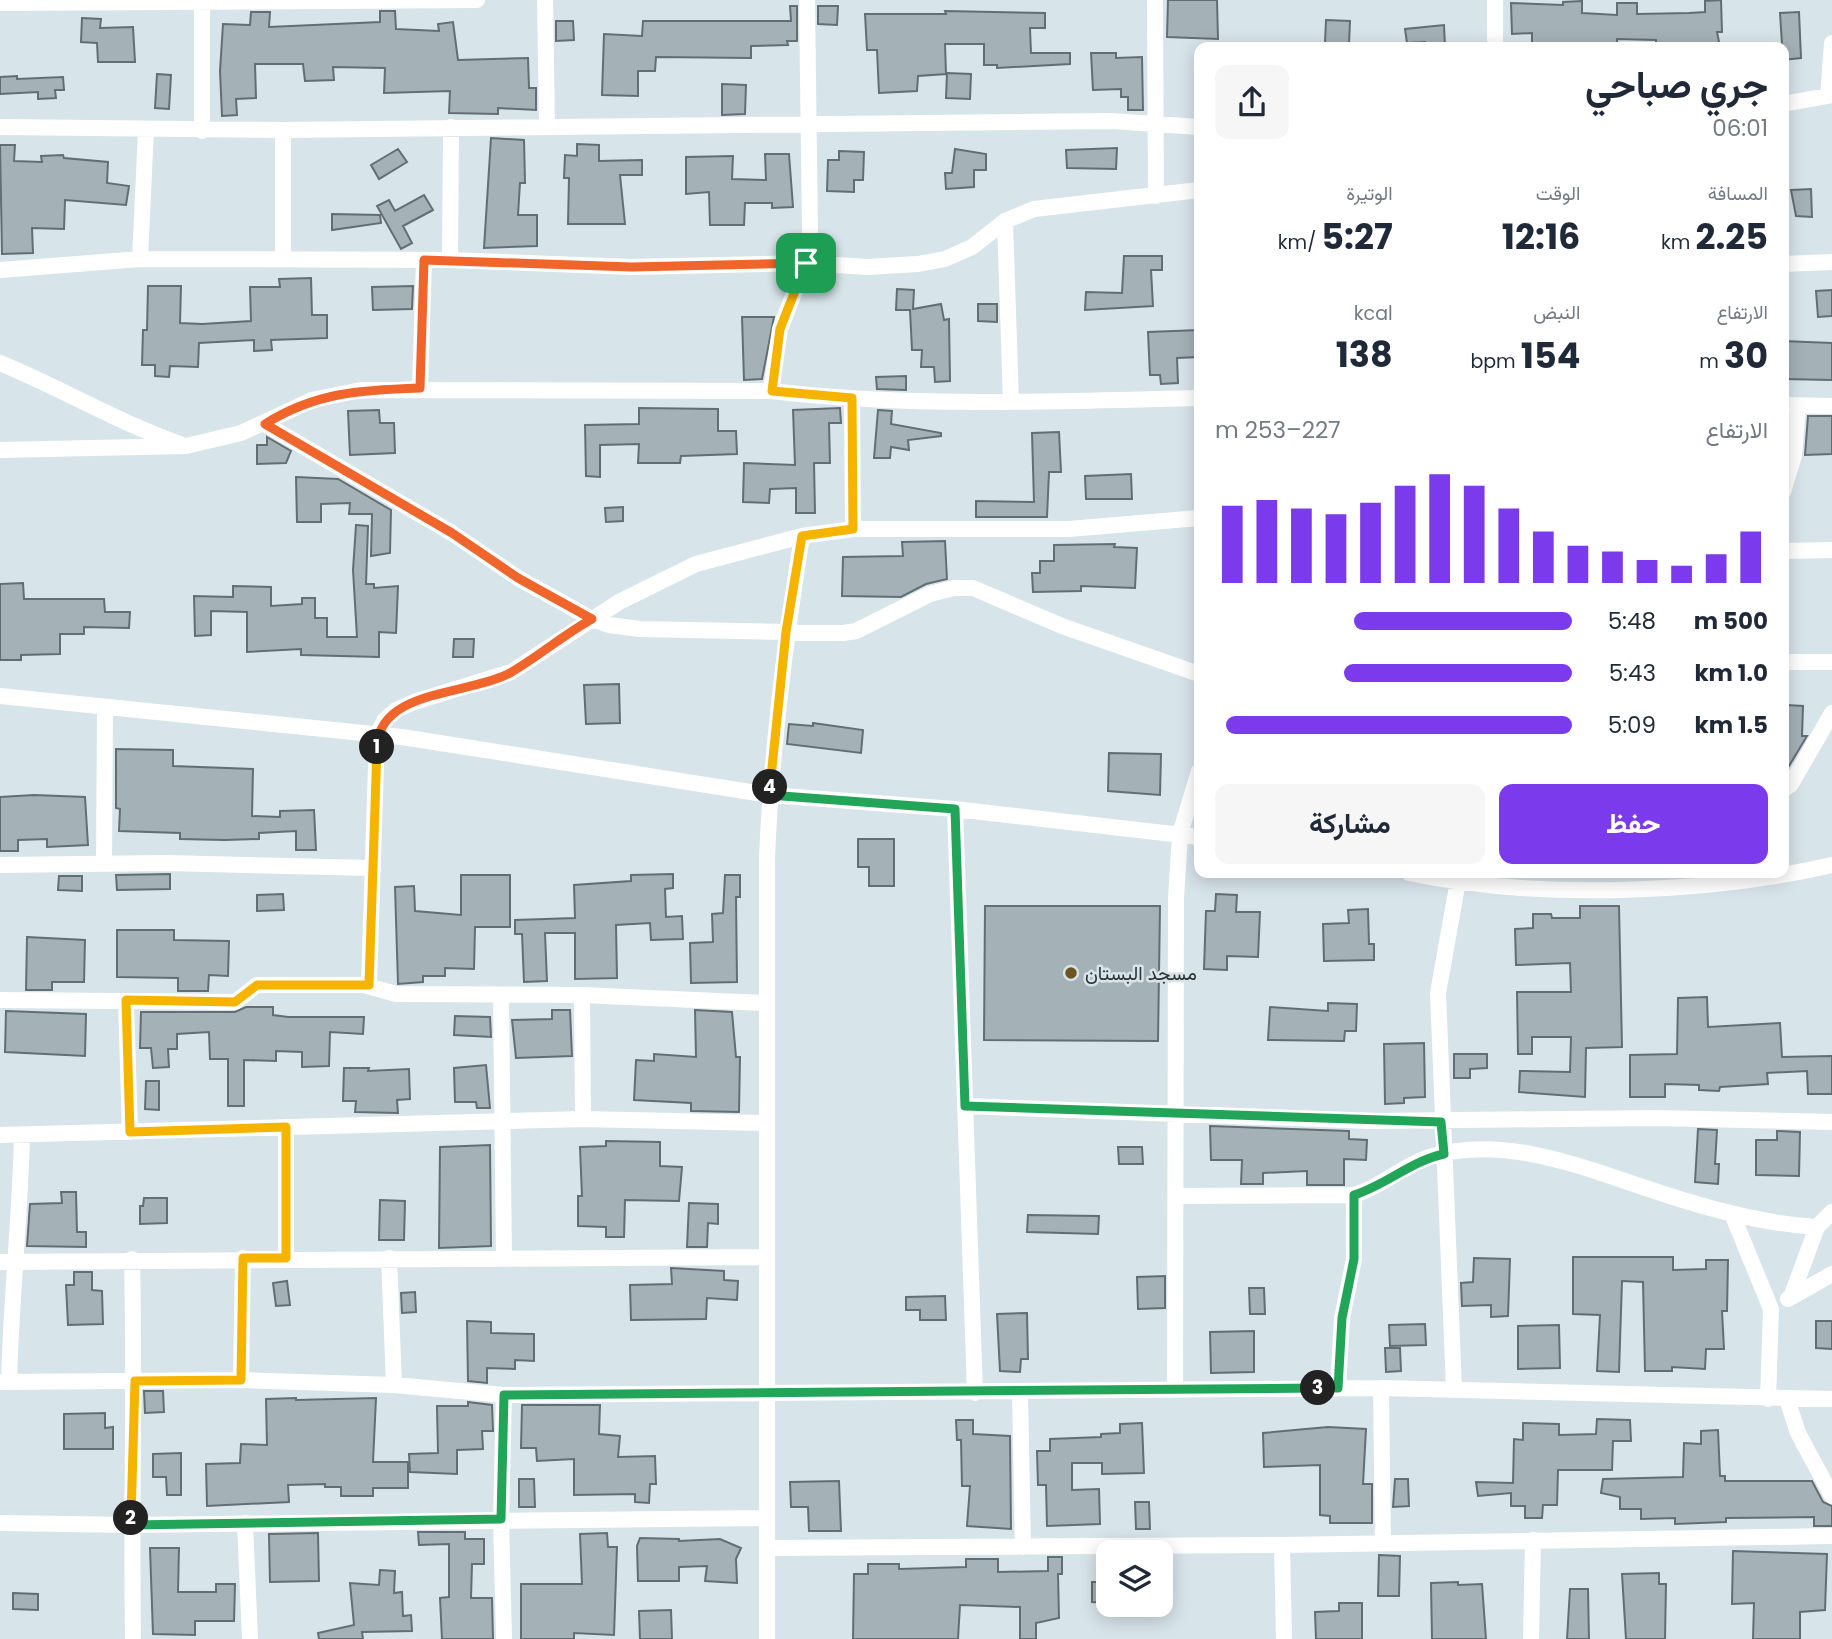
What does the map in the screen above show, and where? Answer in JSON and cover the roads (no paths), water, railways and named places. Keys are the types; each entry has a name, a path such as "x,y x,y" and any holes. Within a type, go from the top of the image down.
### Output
{"street":[{"path":"0,3 477,0"},
{"path":"545,0 547,125"},
{"path":"772,391 780,329 806,263 810,232 807,0"},
{"path":"1155,0 1156,196"},
{"path":"1495,0 1495,42"},
{"path":"202,1 202,131"},
{"path":"1789,103 1830,95 1832,43"},
{"path":"0,127 202,131 547,125 1154,123 1194,127"},
{"path":"450,260 451,127"},
{"path":"140,259 146,130"},
{"path":"283,130 283,259"},
{"path":"0,270 140,259 450,260 632,267 806,263 867,267 945,259 972,247 1005,221 1043,207 1194,191"},
{"path":"1005,221 1011,402"},
{"path":"420,388 424,260"},
{"path":"1789,264 1832,262"},
{"path":"0,363 48,384 104,414 186,446"},
{"path":"0,450 186,446 265,424 293,407 323,397 361,390 420,388 772,391 852,398 1011,402 1194,398"},
{"path":"852,398 853,529"},
{"path":"1789,472 1794,456 1791,406 1832,406"},
{"path":"265,424 452,533 518,578 592,619 609,625 640,629 832,635 856,631 930,594 954,588 973,588 1062,626 1194,672"},
{"path":"369,985 377,735 384,721 396,710 511,672 592,619 696,564 802,536 853,529 1069,529 1194,518"},
{"path":"767,1639 766,1003 769,795 786,632 802,536"},
{"path":"1789,551 1832,550"},
{"path":"1789,662 1832,662"},
{"path":"0,696 377,735 536,756 769,795 955,809 1194,836"},
{"path":"104,864 105,707"},
{"path":"1789,786 1832,713"},
{"path":"1175,1390 1176,898 1180,834 1194,788"},
{"path":"955,809 975,1393"},
{"path":"0,865 371,868"},
{"path":"1789,874 1832,865"},
{"path":"1440,878 1562,888 1657,888 1742,883 1767,878"},
{"path":"1454,1389 1441,1122 1438,980 1458,881"},
{"path":"0,1000 235,1002 257,985 369,985 390,994 582,995 766,1003"},
{"path":"582,995 583,1119"},
{"path":"501,996 505,1259"},
{"path":"126,1000 130,1132"},
{"path":"965,1106 1175,1112 1280,1119 1441,1122 1655,1118 1832,1122"},
{"path":"0,1135 583,1119 766,1123"},
{"path":"286,1127 286,1258"},
{"path":"22,1136 8,1261 5,1382 241,1380 394,1385 504,1395 1381,1388 1832,1399"},
{"path":"1176,1196 1354,1195 1377,1187 1415,1163 1444,1154 1498,1151 1550,1158 1732,1213 1817,1227"},
{"path":"1338,1388 1342,1318 1354,1259 1354,1195"},
{"path":"1791,1297 1817,1227 1832,1212"},
{"path":"1732,1213 1770,1309 1768,1399"},
{"path":"8,1261 766,1257"},
{"path":"241,1380 243,1258"},
{"path":"388,1258 394,1385"},
{"path":"132,1259 135,1381 131,1525 133,1639"},
{"path":"1770,1309 1832,1274"},
{"path":"1381,1388 1383,1542"},
{"path":"1020,1392 1023,1547"},
{"path":"504,1395 501,1519 504,1639"},
{"path":"1787,1399 1798,1433 1832,1496"},
{"path":"0,1523 131,1525 766,1518"},
{"path":"245,1523 250,1639"},
{"path":"767,1548 1282,1545 1832,1536"},
{"path":"1531,1639 1533,1540"},
{"path":"1282,1545 1284,1639"}],"place":[{"name":"مسجد البستان","path":"1071,973"}]}
